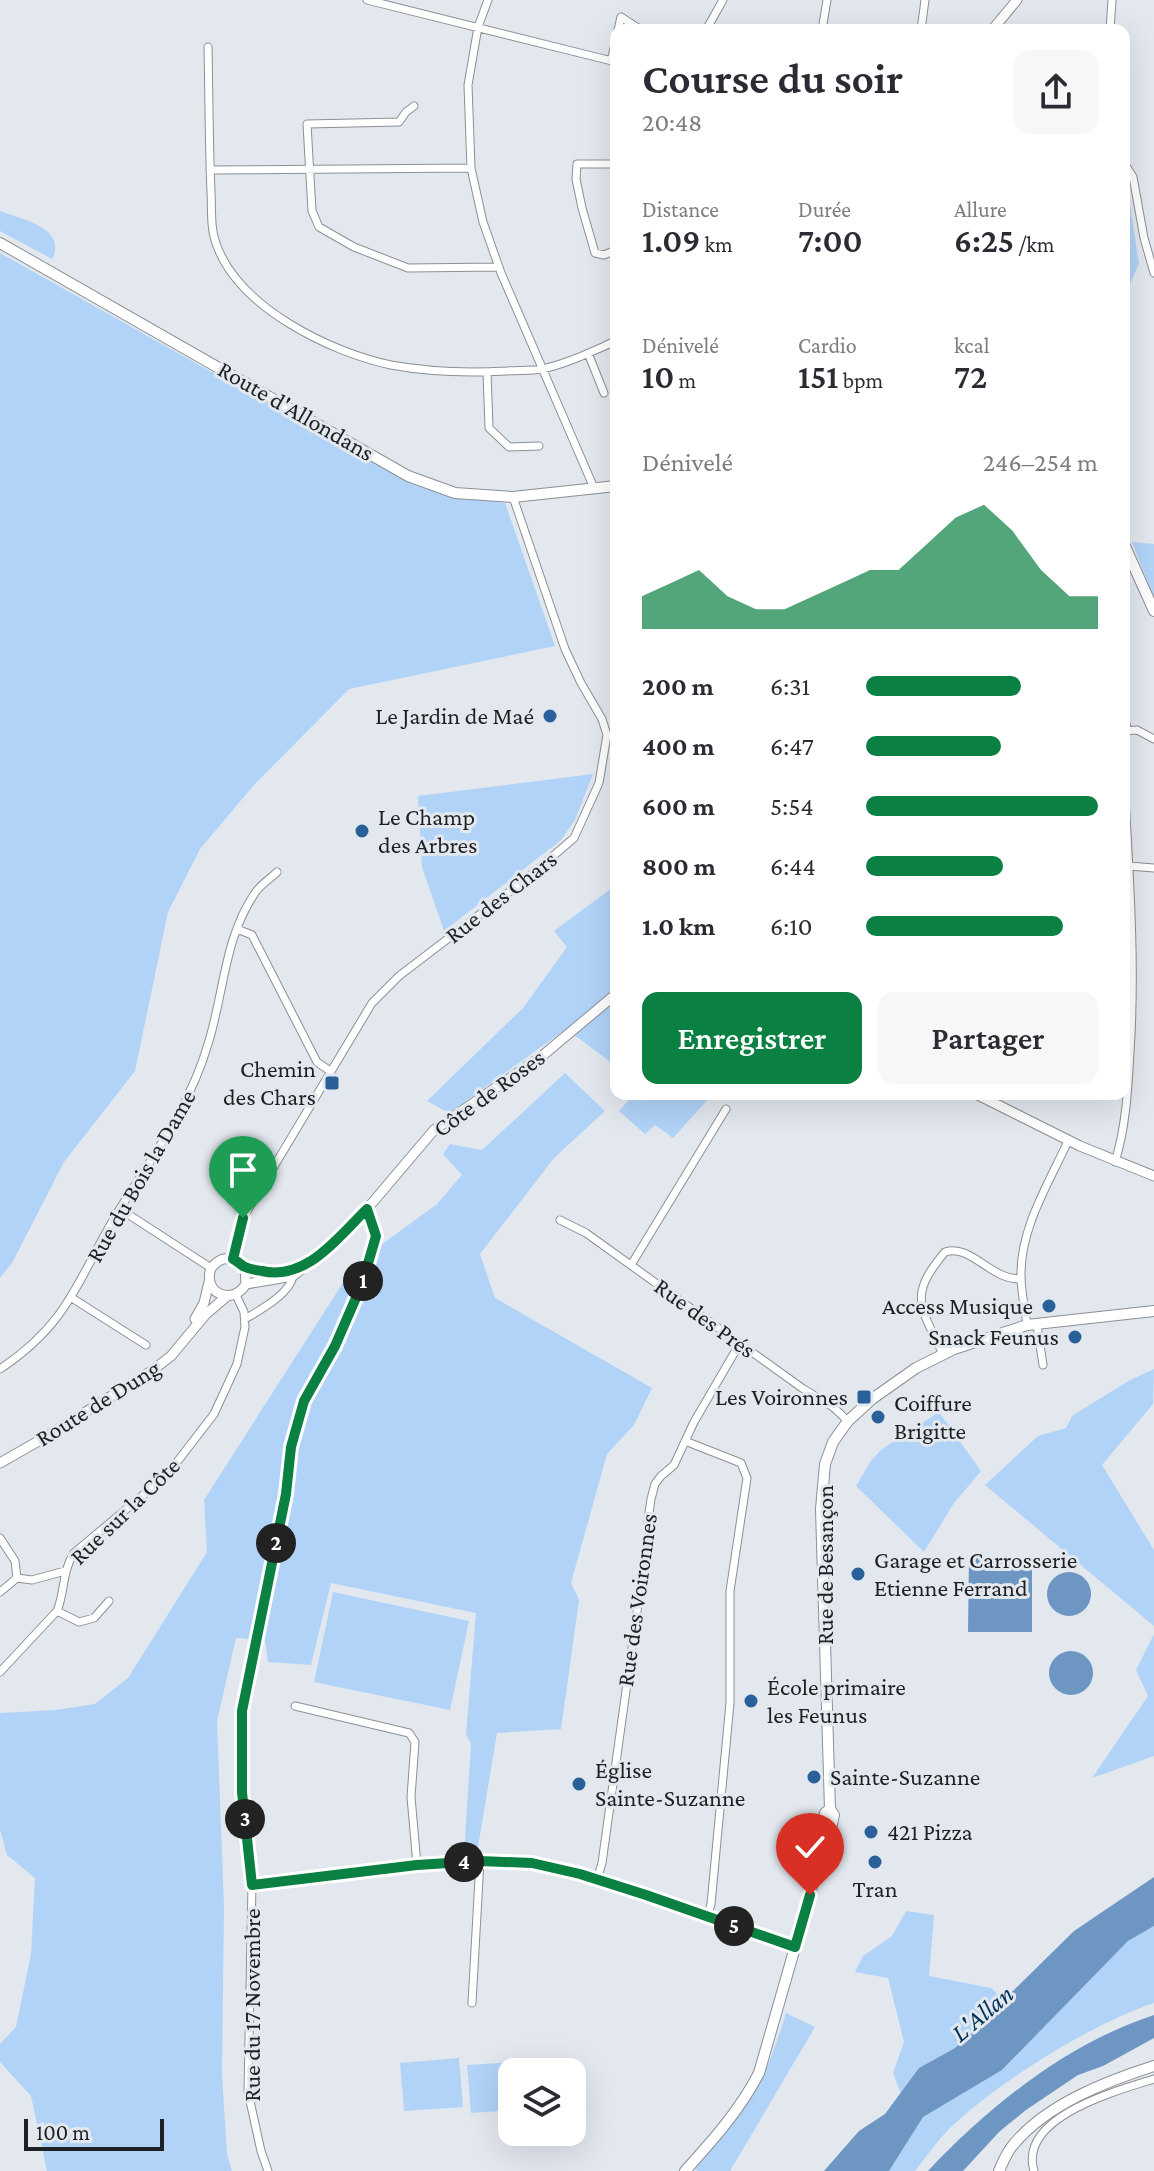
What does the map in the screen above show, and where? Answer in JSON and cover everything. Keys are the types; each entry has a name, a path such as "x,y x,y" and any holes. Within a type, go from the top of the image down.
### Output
{"main road":[{"name":"Route d'Allondans","path":"0,243 408,476 455,493 513,497 610,487"},
{"path":"1130,557 1154,611"},
{"name":"Rue de Besançon","path":"685,2171 724,2129 759,2073 815,1872 822,1869 831,1830 834,1815 830,1809 821,1509 827,1456 833,1442 848,1421 896,1380 943,1354 1032,1325 1154,1311"},
{"path":"996,2171 1013,2144 1060,2107 1114,2079 1154,2066"}],"street":[{"path":"367,0 610,60"},
{"path":"488,0 478,27 468,85 471,168 483,222 499,267 594,488"},
{"path":"709,24 723,0"},
{"path":"823,24 827,0"},
{"path":"922,24 925,0"},
{"path":"997,24 1017,0"},
{"path":"1110,24 1112,0"},
{"path":"619,24 621,17 632,24"},
{"path":"208,47 215,244 241,284 263,305 317,338 361,356 391,365 428,370 487,372 542,369 610,344"},
{"path":"414,106 399,122 307,124 312,211 319,227 354,247 408,268 499,267"},
{"path":"610,164 577,164 576,179 595,253 610,252"},
{"path":"210,170 471,168"},
{"path":"1130,172 1154,273"},
{"path":"588,353 604,393"},
{"path":"487,372 489,428 509,447 539,446"},
{"name":"Rue des Chars","path":"233,1259 243,1218 372,1003 399,976 525,880 574,838 599,783 607,735 602,719 560,638 513,497"},
{"path":"1130,730 1137,730 1154,739"},
{"path":"1130,866 1154,868"},
{"name":"Rue du Bois la Dame","path":"0,1369 28,1350 58,1319 120,1209 190,1095 208,1044 228,952 255,892 277,872"},
{"path":"237,929 252,935 317,1062 330,1071"},
{"path":"1130,929 1133,1011 1130,1054"},
{"name":"Côte de Roses","path":"293,1276 367,1209 434,1130 542,1056 610,999"},
{"path":"988,1100 1068,1141 1154,1176"},
{"path":"1115,1162 1125,1100"},
{"path":"631,1265 726,1109"},
{"path":"1043,1365 1021,1279 1023,1254 1030,1224 1068,1141"},
{"path":"120,1209 211,1268"},
{"name":"Rue du 17 Novembre","path":"268,2171 248,2092 252,1885 242,1792 242,1711 286,1494 291,1447 304,1401 335,1346 362,1284 376,1236 367,1209"},
{"name":"Rue des Prés","path":"560,1220 586,1233 833,1407 848,1421"},
{"path":"943,1354 921,1307 920,1292 929,1271 945,1252 961,1251 996,1274 1021,1279"},
{"path":"231,1296 245,1319 284,1291 291,1284 293,1276 246,1284 231,1296 218,1294 209,1282 211,1268 216,1262 233,1259 245,1267 283,1272 302,1268"},
{"path":"245,1267 246,1284"},
{"name":"Route de Dung","path":"0,1463 171,1356 204,1303 209,1282"},
{"name":"Route de Dung","path":"188,1333 231,1296"},
{"path":"72,1298 146,1345"},
{"name":"Rue sur la Côte","path":"57,1611 62,1599 65,1571 74,1553 167,1475 214,1414 237,1364 245,1319"},
{"name":"Rue des Voironnes","path":"597,1880 602,1863 633,1632 650,1540 649,1511 655,1484 674,1465 740,1343"},
{"path":"685,1441 741,1463 747,1478 730,1591 730,1703 711,1904 707,1917"},
{"path":"0,1538 15,1561 17,1578"},
{"path":"0,1592 17,1578 32,1580 65,1571"},
{"path":"0,1672 57,1611 79,1622 94,1618 109,1601"},
{"path":"295,1706 409,1733 415,1742 411,1797 417,1865"},
{"path":"252,1885 417,1865 480,1861 532,1863 597,1880 795,1947"},
{"path":"472,2003 480,1861"},
{"path":"1034,2171 1030,2158 1033,2145 1041,2133 1089,2102 1154,2079"}],"shaded area":[{"path":"1130,205 1139,264 1130,284"},
{"path":"0,211 48,232 54,240 52,259 0,231"},
{"path":"0,253 411,484 445,495 505,503 555,646 349,689 254,785 200,849 168,912 135,1071 64,1162 12,1263 0,1278"},
{"path":"1132,542 1154,544 1154,598"},
{"path":"593,774 575,820 561,840 444,931 422,867 418,796"},
{"path":"610,889 610,1062 566,1029 449,1113 427,1101 523,1008 567,947 554,931"},
{"path":"565,1073 605,1111 554,1158 480,1254 495,1298 652,1388 634,1425 607,1454 571,1583 579,1600 561,1729 497,1733 477,1853 464,1855 471,1744 466,1734 476,1613 331,1583 311,1665 268,1662 265,1640 236,1638 217,1721 224,1906 222,2075 227,2154 232,2171 47,2171 31,2096 0,2062 0,2044 16,2027 31,1954 35,1878 7,1855 0,1830 0,1713 95,1704 128,1678 207,1552 204,1500 355,1264 437,1204 462,1175 443,1154 450,1144 482,1150"},
{"path":"629,1100 708,1100 673,1138 655,1125 645,1134 619,1111"},
{"path":"1154,1369 1153,1404 1102,1465 1154,1550 1154,1626 985,1485 1038,1436 1066,1428 1072,1416"},
{"path":"939,1412 981,1471 954,1503 924,1552 856,1486 882,1449"},
{"path":"969,1557 1032,1557 1032,1632 968,1632"},
{"path":"1069,1572 1085,1578 1091,1594 1085,1610 1069,1616 1053,1610 1047,1594 1053,1578"},
{"path":"333,1592 469,1621 450,1710 314,1682"},
{"path":"1154,1634 1154,1756 1092,1778 1148,1696 1136,1670"},
{"path":"1071,1651 1087,1657 1093,1673 1087,1689 1071,1695 1055,1689 1049,1673 1055,1657"},
{"path":"1154,1877 1154,1926 1128,1941 1002,2070 923,2117 889,2171 824,2171 859,2131 885,2114 919,2068 955,2048 1074,1931"},
{"path":"906,1911 934,1915 929,1976 991,1988 1002,1999 955,2048 919,2068 901,2094 893,2073 904,2042 888,1978 855,1972 863,1956 892,1936"},
{"path":"1154,1926 1154,2003 1102,2025 1019,2074 950,2128 915,2171 889,2171 922,2117 1002,2070 1128,1941"},
{"path":"786,2013 815,2027 730,2171 698,2171 694,2168 727,2131 751,2097 770,2059"},
{"path":"1154,2015 1154,2038 1103,2066 1078,2075 1026,2110 1000,2131 963,2171 928,2171 977,2123 1032,2079 1091,2042"},
{"path":"459,2058 463,2107 404,2111 400,2063"},
{"path":"498,2063 498,2111 471,2113 467,2065"}],"place":[{"name":"Le Jardin de Maé","path":"550,716"},
{"name":"Le Champ des Arbres","path":"362,831"},
{"name":"Chemin des Chars","path":"332,1083"},
{"name":"Access Musique","path":"1049,1306"},
{"name":"Snack Feunus","path":"1075,1337"},
{"name":"Les Voironnes","path":"864,1397"},
{"name":"Coiffure Brigitte","path":"878,1417"},
{"name":"Garage et Carrosserie Etienne Ferrand","path":"858,1574"},
{"name":"École primaire les Feunus","path":"751,1701"},
{"name":"Sainte-Suzanne","path":"814,1777"},
{"name":"Église Sainte-Suzanne","path":"579,1784"},
{"name":"421 Pizza","path":"871,1832"},
{"name":"Tran","path":"875,1862"}],"route":[{"path":"243,1218 233,1259 245,1267 267,1272 302,1268 367,1209 376,1236 362,1284 335,1346 304,1401 291,1447 286,1494 242,1711 242,1792 252,1885 417,1865 480,1861 532,1863 646,1895 795,1947 810,1895"}],"water label":[{"name":"L'Allan","path":"982,2013"}]}
